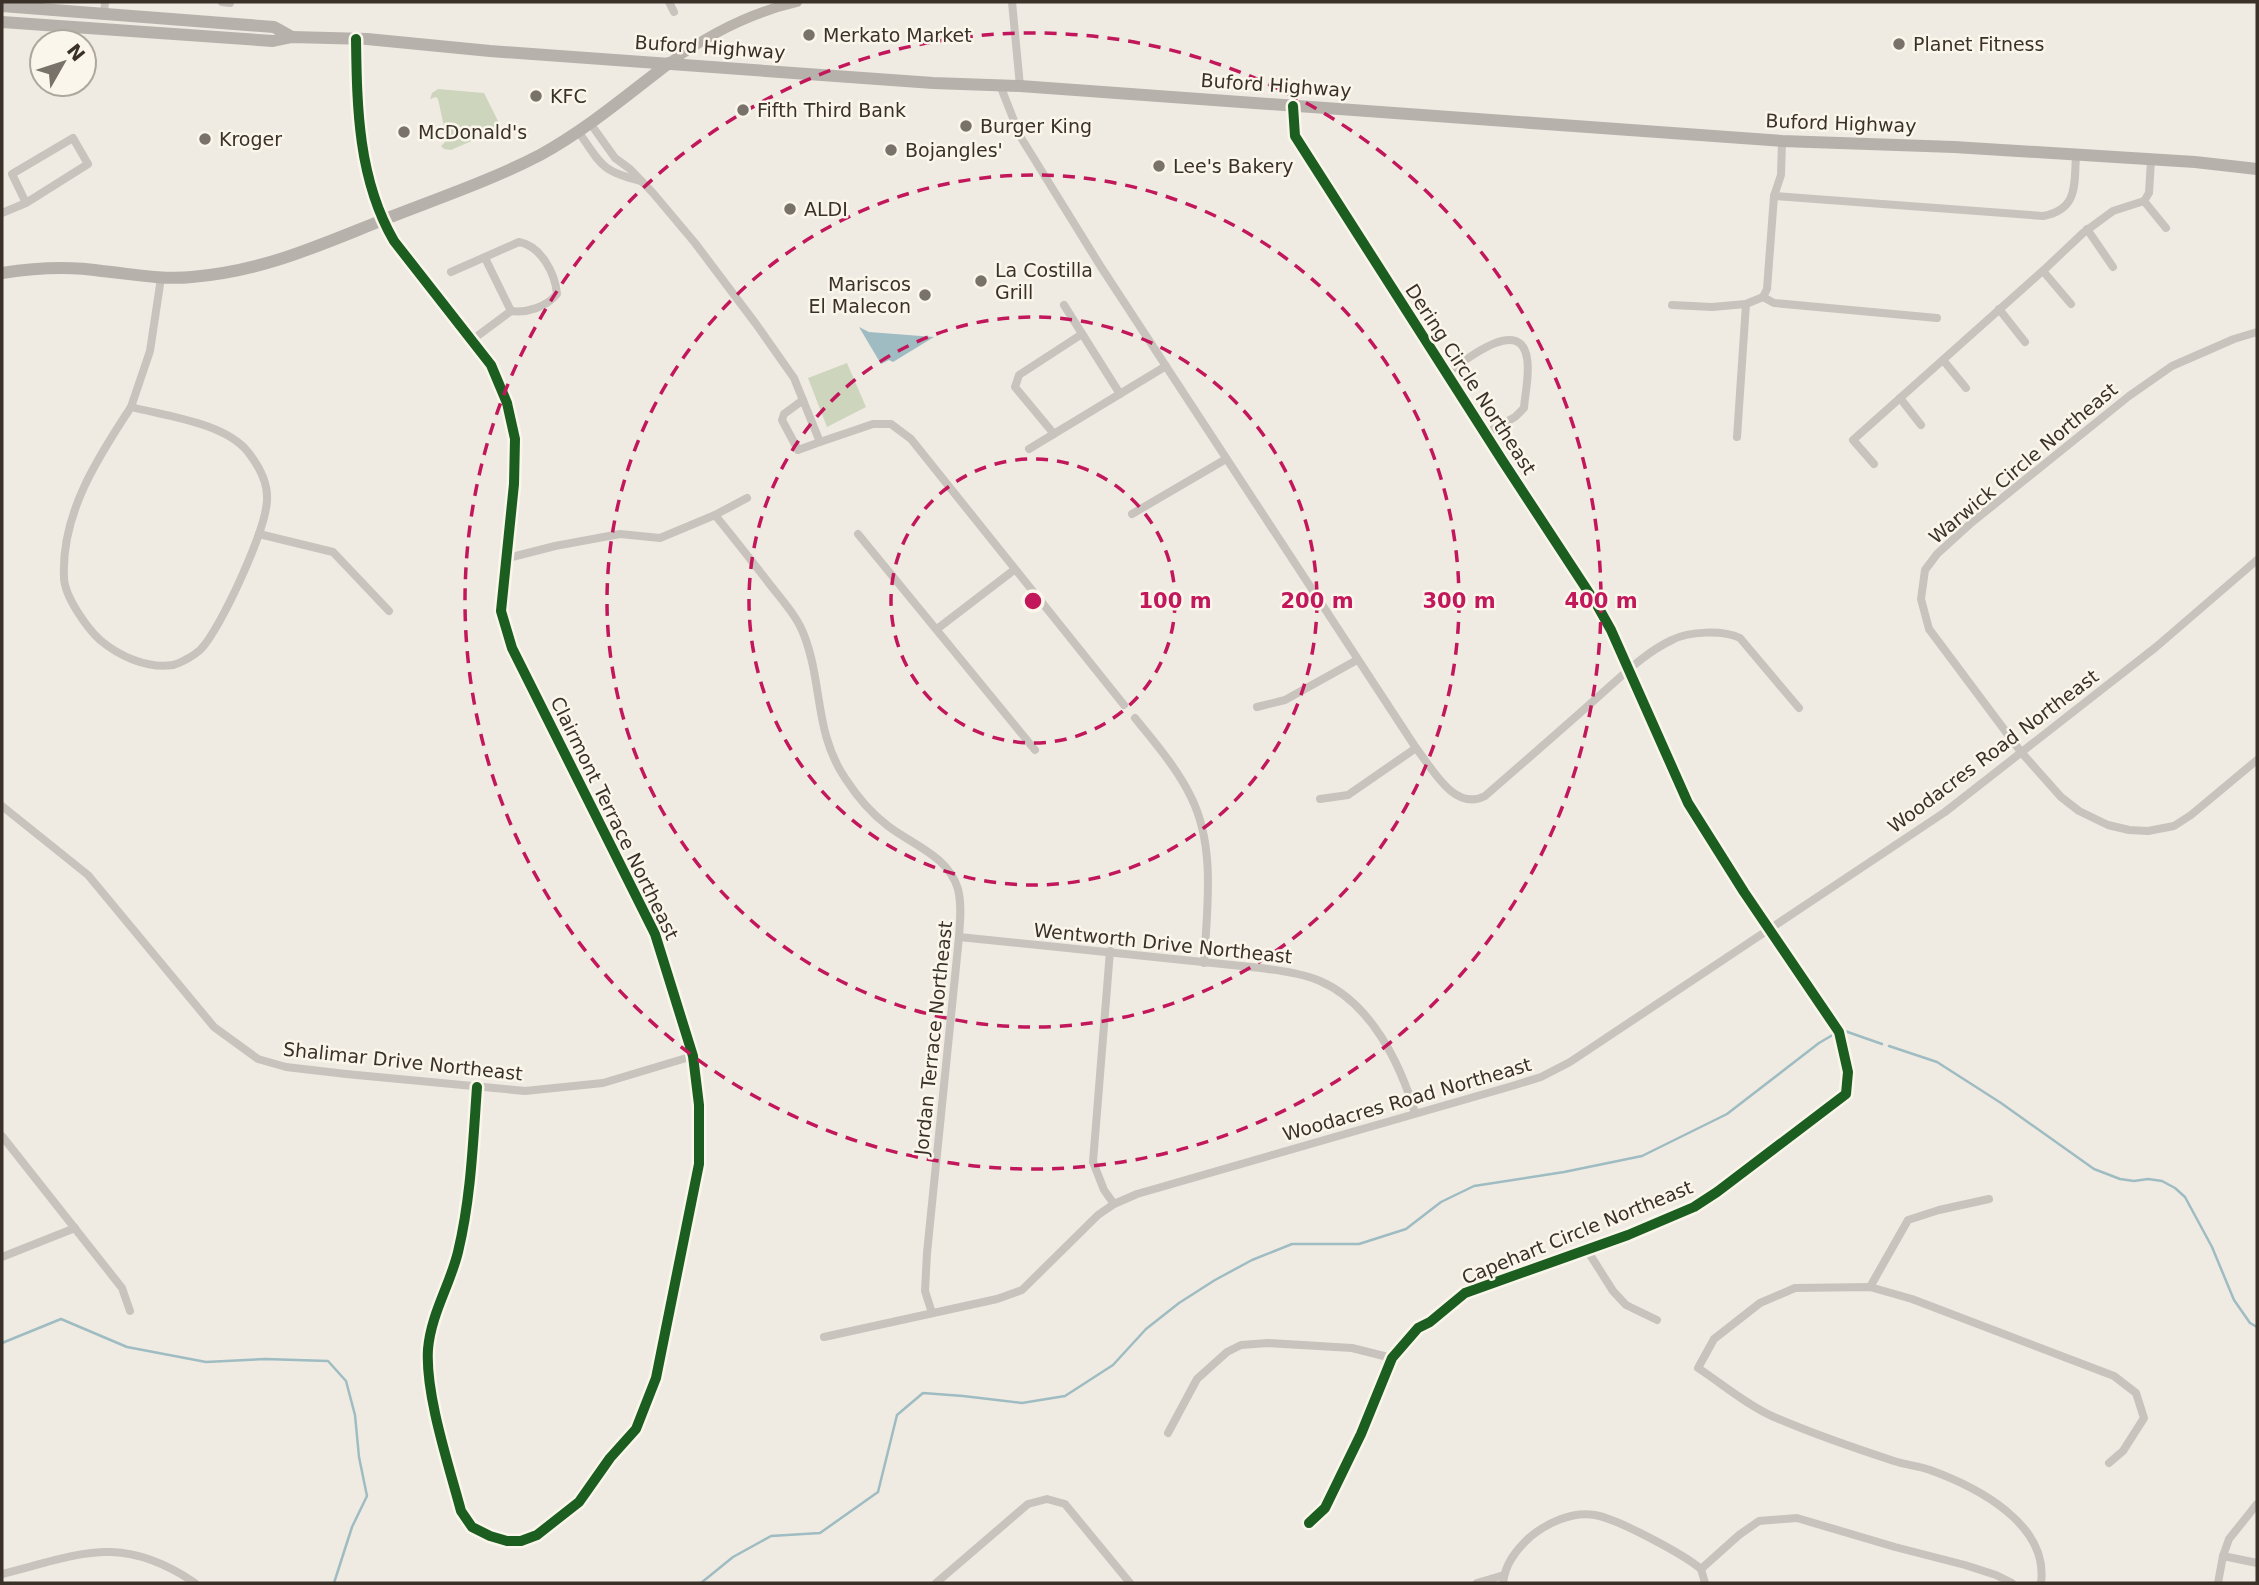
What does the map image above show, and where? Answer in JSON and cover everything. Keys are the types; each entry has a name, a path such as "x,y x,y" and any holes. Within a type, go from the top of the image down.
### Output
{"main road":[{"path":"2,273 47,269 100,270 161,278 226,274 272,264 522,164 590,123 696,43 751,15 797,2"},
{"name":"Buford Highway","path":"2,6 104,8 274,27 292,37"},
{"name":"Buford Highway","path":"2,22 273,41 292,37 356,39 933,83 1020,86 1782,141 1954,147 2195,162 2257,169"}],"street":[{"path":"222,2 230,3"},
{"path":"669,2 674,12"},
{"path":"1012,2 1020,86"},
{"name":"Clairmont Terrace Northeast","path":"356,39 358,120 371,189 383,220 394,241 491,365 507,403 515,439 514,484 501,611 512,648 655,934 693,1056 699,1105 699,1164 656,1378 636,1429 610,1458 579,1502 537,1535 521,1541 507,1541 490,1536 472,1527 461,1511 430,1379 428,1350 432,1325 458,1253 470,1182 477,1087"},
{"path":"1000,85 1020,136 1166,366 1416,748 1459,798 1478,800 1628,671 1675,638 1716,632 1740,638 1799,708"},
{"name":"Dering Circle Northeast","path":"1293,106 1295,136 1597,605 1628,671"},
{"path":"590,123 612,154 695,243 756,324 794,378 820,442"},
{"path":"578,131 604,168 616,175 640,181"},
{"path":"2,213 26,203 88,163 73,138 12,174 26,203"},
{"path":"1672,305 1712,307 1746,304 1763,297 1767,289 1774,196 1780,175 1782,141"},
{"path":"1774,196 2043,216 2059,213 2071,200 2076,155"},
{"path":"1874,464 1853,440 2087,229 2113,211 2144,201 2149,193 2151,160"},
{"path":"2144,201 2166,228"},
{"path":"2087,229 2113,267"},
{"path":"451,272 519,242 529,244 538,251 556,283 557,294 551,302 524,312 511,311 472,340"},
{"path":"485,258 511,311"},
{"path":"2043,271 2071,304"},
{"path":"131,407 194,423 229,436 248,452 266,483 267,503 259,534 217,626 200,650 175,665 131,660 111,649 87,628 63,579 76,502 110,439 131,407 149,351 161,278"},
{"path":"1763,297 1774,303 1937,318"},
{"path":"1737,437 1746,304"},
{"path":"1064,306 1120,394"},
{"path":"1998,309 2025,342"},
{"name":"Warwick Circle Northeast","path":"2257,332 2196,354 2150,380 1958,534 1937,554 1925,570 1921,599 1929,629 2021,752 2061,797 2079,811 2108,825 2129,831 2174,826 2257,760"},
{"path":"1054,434 1015,387 1019,375 1082,334"},
{"path":"1447,373 1504,339 1522,345 1528,365 1524,408 1485,434"},
{"path":"1943,360 1966,388"},
{"path":"1029,449 1166,366"},
{"path":"1900,398 1921,425"},
{"path":"803,400 784,414 782,420 798,450 873,424 891,424 911,439 1124,705"},
{"path":"1132,514 1226,459"},
{"path":"508,558 620,534 660,538 747,498"},
{"name":"Jordan Terrace Northeast","path":"715,515 790,610 804,633 823,731 844,777 862,801 888,826 928,850 948,870 958,888 961,908 959,937 927,1254 925,1291 932,1313"},
{"path":"259,534 333,552 389,611"},
{"path":"858,534 1035,751"},
{"name":"Woodacres Road Northeast","path":"824,1338 1022,1290 1044,1271 1075,1236 1114,1204 1179,1181 1541,1077 1570,1062 1945,812 2156,647 2257,560"},
{"path":"937,629 1014,570"},
{"path":"1257,707 1285,700 1357,660"},
{"name":"Capehart Circle Northeast","path":"1309,1523 1325,1508 1361,1434 1392,1359 1418,1328 1465,1293 1587,1250 1693,1207 1717,1192 1846,1094 1848,1072 1839,1032 1688,803 1628,671"},
{"path":"1135,718 1178,773 1193,800 1204,835 1208,878 1204,963"},
{"path":"1320,799 1348,795 1416,748"},
{"name":"Shalimar Drive Northeast","path":"2,806 88,875 214,1027 258,1059 286,1067 525,1091 603,1083 693,1056"},
{"name":"Wentworth Drive Northeast","path":"959,937 1111,951 1297,974 1321,981 1357,1007 1383,1042 1398,1065 1415,1113"},
{"path":"1111,951 1093,1162 1104,1190 1114,1204"},
{"path":"2,1136 122,1289 130,1311"},
{"path":"1870,1287 1908,1220 1989,1199"},
{"path":"2,1256 75,1228"},
{"path":"1587,1250 1613,1291 1626,1305 1657,1320"},
{"path":"2041,1583 2042,1574 2036,1545 2017,1520 1991,1498 1930,1470 1898,1463 1771,1416 1698,1368 1714,1339 1760,1303 1794,1289 1870,1287 1912,1299 2114,1376 2136,1393 2144,1418 2123,1451 2109,1463"},
{"path":"1168,1433 1197,1379 1227,1352 1241,1345 1268,1343 1352,1348 1392,1359"},
{"path":"936,1583 1028,1504 1046,1499 1065,1504 1130,1583"},
{"path":"2218,1583 2229,1539 2257,1504"},
{"path":"1477,1583 1504,1579 1514,1555 1535,1533 1555,1521 1595,1515 1679,1552 1702,1569 1705,1583"},
{"path":"1702,1569 1739,1535 1759,1521 1797,1518 1895,1548 1965,1565 2012,1583"},
{"path":"2,1574 84,1553 108,1551 143,1556 195,1583"},
{"path":"2223,1556 2257,1563"}],"green space":[{"path":"438,89 484,93 500,125 499,129 451,150 444,149 441,146 447,140 438,99 430,99 432,93"},
{"path":"847,363 866,407 827,427 808,378"}],"water":[{"path":"859,327 869,332 934,337 893,362 889,360 881,364"}],"waterway":[{"path":"1842,1030 1882,1044"},
{"path":"701,1583 733,1557 771,1536 820,1533 878,1492 897,1415 923,1393 1022,1403 1065,1396 1113,1365 1146,1329 1179,1303 1252,1260 1292,1244 1359,1244 1406,1229 1441,1202 1474,1186 1642,1156 1727,1114 1819,1043 1836,1033"},
{"path":"1889,1046 1937,1062 2001,1103 2094,1169 2120,1179 2162,1181 2175,1188 2185,1197 2212,1247 2234,1300 2250,1323 2257,1327"},
{"path":"2,1343 61,1319 127,1347 206,1362 265,1359 328,1361 346,1381 355,1415 359,1457 367,1496 352,1527 334,1583"}],"cycle path":[{"path":"356,39 362,143 366,168 382,217 394,241 491,365 507,403 515,439 514,484 501,611 512,648 655,934 693,1056 699,1105 699,1164 656,1378 636,1429 610,1458 579,1502 537,1535 521,1541 507,1541 490,1536 472,1527 461,1511 439,1430 428,1367 430,1336 455,1264 466,1211 477,1087"},
{"path":"1293,106 1295,136 1597,605 1611,630 1688,803 1744,892 1839,1032 1848,1072 1846,1094 1694,1207 1628,1235 1465,1293 1430,1322 1418,1328 1392,1358 1361,1434 1325,1508 1309,1523"}],"place":[{"name":"Merkato Market","path":"809,35"},
{"name":"Planet Fitness","path":"1899,44"},
{"name":"KFC","path":"536,96"},
{"name":"Fifth Third Bank","path":"743,110"},
{"name":"Burger King","path":"966,126"},
{"name":"McDonald's","path":"404,132"},
{"name":"Kroger","path":"205,139"},
{"name":"Bojangles'","path":"891,150"},
{"name":"Lee's Bakery","path":"1159,166"},
{"name":"ALDI","path":"790,209"},
{"name":"La Costilla Grill","path":"981,281"},
{"name":"Mariscos El Malecon","path":"925,295"}]}
